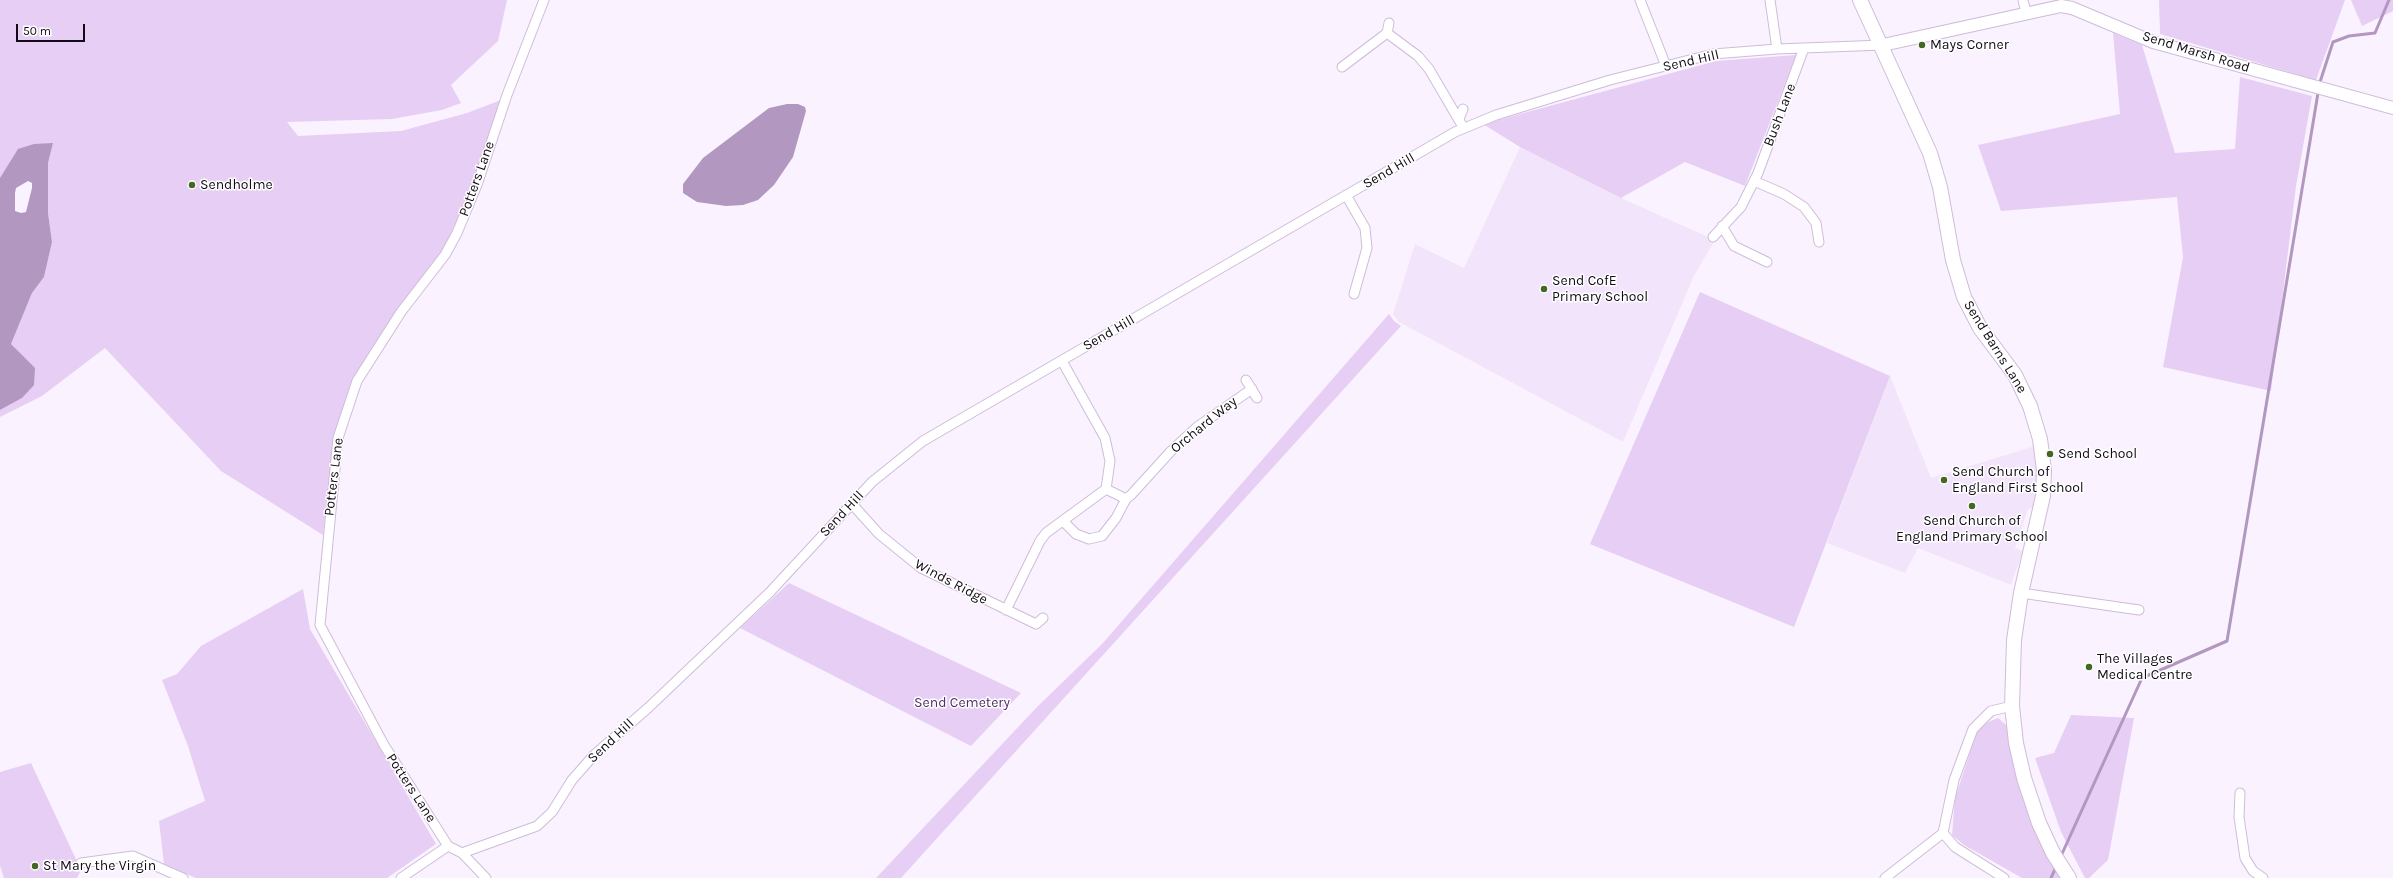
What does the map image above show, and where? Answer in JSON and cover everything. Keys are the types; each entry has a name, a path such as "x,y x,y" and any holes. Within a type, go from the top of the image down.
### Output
{"main road":[{"name":"Send Barns Lane","path":"1860,0 1930,152 1940,187 1953,260 1964,297 1980,328 2015,375 2030,406 2040,439 2044,470 2043,496 2021,593 2014,640 2012,706 2016,743 2024,778 2039,823 2062,867"},
{"name":"Send Marsh Road","path":"1882,45 2061,6 2072,8 2153,42 2393,108"}],"street":[{"name":"Potters Lane","path":"448,846 384,745 320,625 326,573 329,516 338,438 356,381 401,312 445,254 457,233 477,185 506,95 544,0"},
{"path":"1640,0 1666,66"},
{"path":"1770,0 1777,49"},
{"path":"2023,0 2026,13"},
{"path":"1342,67 1387,33 1389,22"},
{"path":"1387,33 1418,56 1429,69 1463,127"},
{"name":"Send Hill","path":"462,853 536,826 552,812 572,780 594,755 648,708 770,592 872,482 923,441 1463,127 1610,80 1713,54 1777,49 1882,45"},
{"name":"Bush Lane","path":"1713,237 1741,207 1754,181 1804,48"},
{"path":"1459,118 1463,109"},
{"path":"1754,181 1784,194 1804,207 1816,223 1819,242"},
{"path":"1346,195 1365,228 1367,248 1354,294"},
{"path":"1722,226 1734,246 1767,262"},
{"path":"1006,610 1040,541 1046,533 1106,489 1110,462 1105,438 1062,361"},
{"name":"Orchard Way","path":"1246,380 1258,398"},
{"name":"Orchard Way","path":"1063,521 1076,534 1089,539 1102,536 1116,518 1126,499 1139,488 1171,451 1197,427 1252,389"},
{"path":"1106,489 1126,499"},
{"name":"Winds Ridge","path":"852,504 884,538 921,568 1036,624 1043,618"},
{"path":"2021,593 2139,610"},
{"path":"1885,878 1943,833 1954,780 1973,729 1992,711 2012,706"},
{"path":"2240,793 2240,817 2245,858 2253,871 2263,878"},
{"path":"1943,833 1956,847 2004,878"},
{"path":"401,878 448,846 462,853 486,878"},
{"path":"81,863 133,856 183,878"}],"shaded area":[{"path":"787,104 798,104 805,107 806,111 793,157 774,185 758,200 743,205 726,206 697,202 683,193 683,184 703,158 769,108"},
{"path":"53,143 48,163 48,213 52,242 44,277 32,293 11,344 35,368 34,385 22,398 0,410 0,178 18,149 34,144","holes":["28,181 32,183 26,212 21,213 15,211 16,188"]},
{"name":"Send CofE Primary School","path":"1520,147 1621,198 1715,240 1694,276 1623,442 1399,322 1393,314 1415,244 1464,268"},
{"name":"Send Church of England First School","path":"1890,376 1931,478 2035,446 2038,483 2035,507 2028,509 2015,548 2023,551 2011,585 1918,548 1905,573 1827,543"}],"green space":[{"path":"0,0 507,0 498,41 451,85 461,103 442,110 392,119 287,122 298,136 401,131 467,113 501,100 473,185 444,248 397,312 354,378 334,439 323,535 221,471 105,348 42,396 0,417 0,410 22,398 21,355 11,344 32,293 44,277 52,242 48,213 48,163 53,143 0,178"},
{"path":"2159,0 2345,0 2316,80 2160,34"},
{"path":"2351,0 2393,0 2393,11 2362,26"},
{"path":"2113,33 2142,45 2175,153 2235,149 2240,77 2312,96 2296,186 2271,391 2163,367 2183,257 2177,197 2001,211 1978,145 2120,114"},
{"path":"1796,55 1745,186 1685,162 1621,198 1520,147 1483,124 1716,61"},
{"path":"1700,292 1890,376 1794,627 1590,544"},
{"path":"1389,314 1394,321 1401,326 901,878 876,878 1037,707 1102,644"},
{"name":"Send Cemetery","path":"789,583 1021,693 971,746 740,628"},
{"path":"303,589 310,629 436,844 387,878 196,878 164,864 159,821 205,801 188,746 162,680 177,674 201,646"},
{"path":"2071,715 2134,718 2108,860 2089,878 2085,878 2061,832 2035,758 2054,753"},
{"path":"1998,718 2006,725 2012,750 2050,861 2060,878 2022,878 1964,845 1952,835 1955,798 1979,726"},
{"path":"31,763 81,870 77,878 4,878 0,866 0,772"}],"waterway":[{"path":"2320,82 2333,42 2349,36 2375,33 2389,0"},
{"path":"2061,856 2142,678 2227,641 2318,93"},
{"path":"2051,878 2057,865"}],"place":[{"name":"Mays Corner","path":"1922,45"},
{"name":"Sendholme","path":"192,185"},
{"name":"Send CofE Primary School","path":"1544,289"},
{"name":"Send School","path":"2050,454"},
{"name":"Send Church of England First School","path":"1944,480"},
{"name":"Send Church of England Primary School","path":"1972,506"},
{"name":"The Villages Medical Centre","path":"2089,667"},
{"name":"St Mary the Virgin","path":"35,866"}]}
